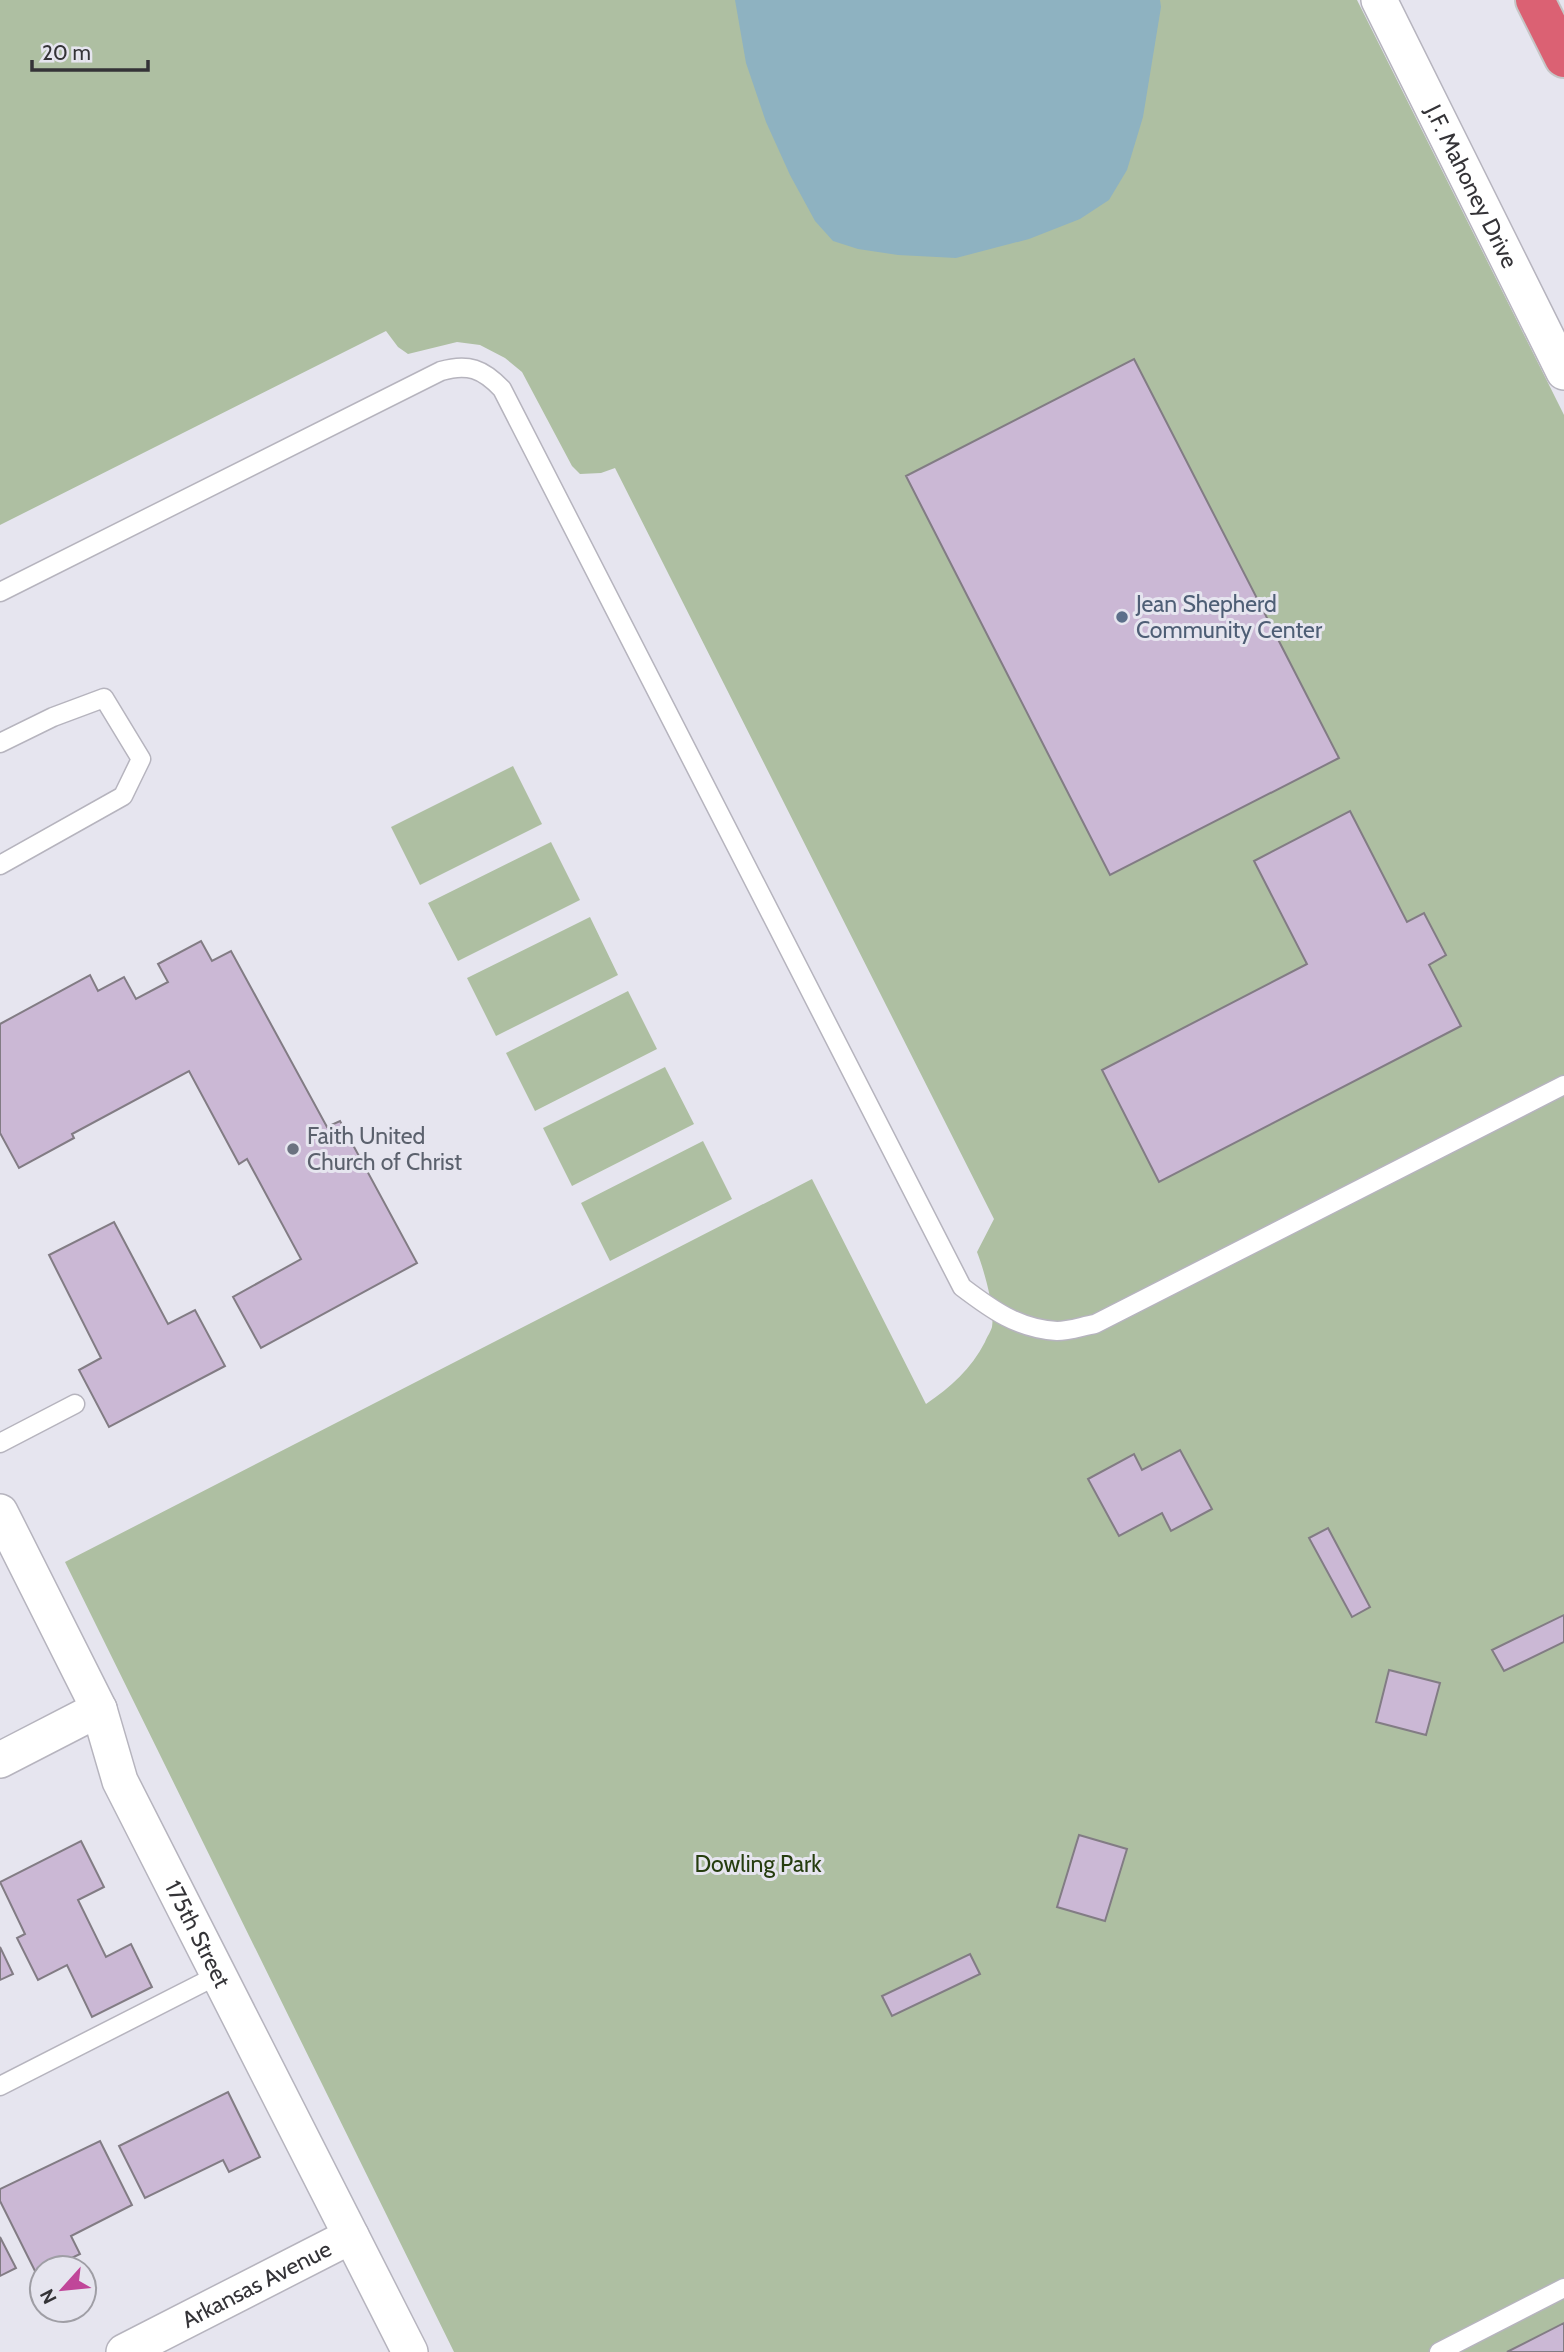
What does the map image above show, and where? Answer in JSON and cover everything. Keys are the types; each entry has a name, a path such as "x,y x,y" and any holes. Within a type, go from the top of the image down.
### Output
{"highway":[{"path":"1535,0 1564,58"}],"street":[{"name":"J.F. Mahoney Drive","path":"1379,0 1564,372"},
{"name":"175th Street","path":"0,1512 99,1710 120,1781 410,2352"},
{"path":"0,1760 99,1710"},
{"name":"Arkansas Avenue","path":"124,2352 351,2236"}],"lane":[{"path":"0,593 441,371 456,366 474,369 491,377 502,389 962,1287 995,1313 1020,1324 1058,1331 1095,1324 1564,1086"},
{"path":"0,743 53,717 104,698 141,759 123,796 0,865"},
{"path":"0,1443 75,1404"},
{"path":"0,2087 218,1975"},
{"path":"1439,2352 1564,2288"}],"green space":[{"name":"Dowling Park","path":"0,0 1357,0 1564,415 1564,2352 454,2352 65,1562 812,1179 926,1404 967,1369 991,1329 993,1319 990,1300 977,1252 994,1219 615,468 601,473 580,474 572,466 522,372 505,358 480,345 457,342 408,354 398,347 386,331 0,525"},
{"path":"513,766 542,824 420,885 391,827"},
{"path":"551,842 580,900 458,961 428,903"},
{"path":"590,917 618,975 496,1036 467,978"},
{"path":"628,991 657,1049 535,1111 506,1053"},
{"path":"665,1067 694,1124 572,1186 543,1128"},
{"path":"703,1141 732,1199 610,1261 581,1203"}],"water":[{"path":"735,0 1160,0 1143,117 1127,170 1109,200 1080,219 1029,239 956,258 898,255 858,249 833,241 815,221 766,122 746,63"}],"building":[{"name":"Jean Shepherd Community Center","path":"1134,359 1339,758 1110,875 906,476"},
{"path":"1350,811 1407,922 1424,913 1446,955 1429,965 1461,1026 1159,1182 1102,1070 1307,964 1254,861"},
{"name":"Faith United Church of Christ","path":"201,941 212,961 231,951 327,1127 340,1121 417,1263 261,1348 233,1297 301,1259 247,1159 239,1164 189,1071 72,1134 74,1138 19,1168 0,1133 0,1024 90,975 98,991 124,977 136,999 168,982 158,964"},
{"path":"114,1222 168,1324 195,1310 225,1366 109,1427 79,1370 101,1358 49,1255"},
{"path":"1180,1450 1212,1509 1171,1531 1162,1513 1119,1536 1088,1479 1134,1454 1142,1470"},
{"path":"1328,1528 1370,1607 1352,1617 1309,1538"},
{"path":"1564,1615 1564,1642 1504,1671 1492,1650"},
{"path":"1389,1670 1440,1683 1426,1735 1376,1722"},
{"path":"1079,1835 1127,1849 1105,1921 1057,1907"},
{"path":"81,1841 104,1887 78,1900 106,1957 131,1944 152,1987 92,2017 67,1965 38,1980 17,1938 25,1934 0,1882"},
{"path":"0,1947 13,1974 0,1980"},
{"path":"970,1954 980,1974 892,2016 882,1996"},
{"path":"228,2092 260,2157 229,2172 223,2160 145,2198 119,2146"},
{"path":"100,2141 132,2205 71,2236 80,2254 28,2254 28,2257 0,2201 0,2189"},
{"path":"0,2237 16,2268 0,2276"},
{"path":"1564,2323 1564,2352 1507,2352"}],"place":[{"name":"Jean Shepherd Community Center","path":"1122,617"},
{"name":"Faith United Church of Christ","path":"293,1149"}]}
